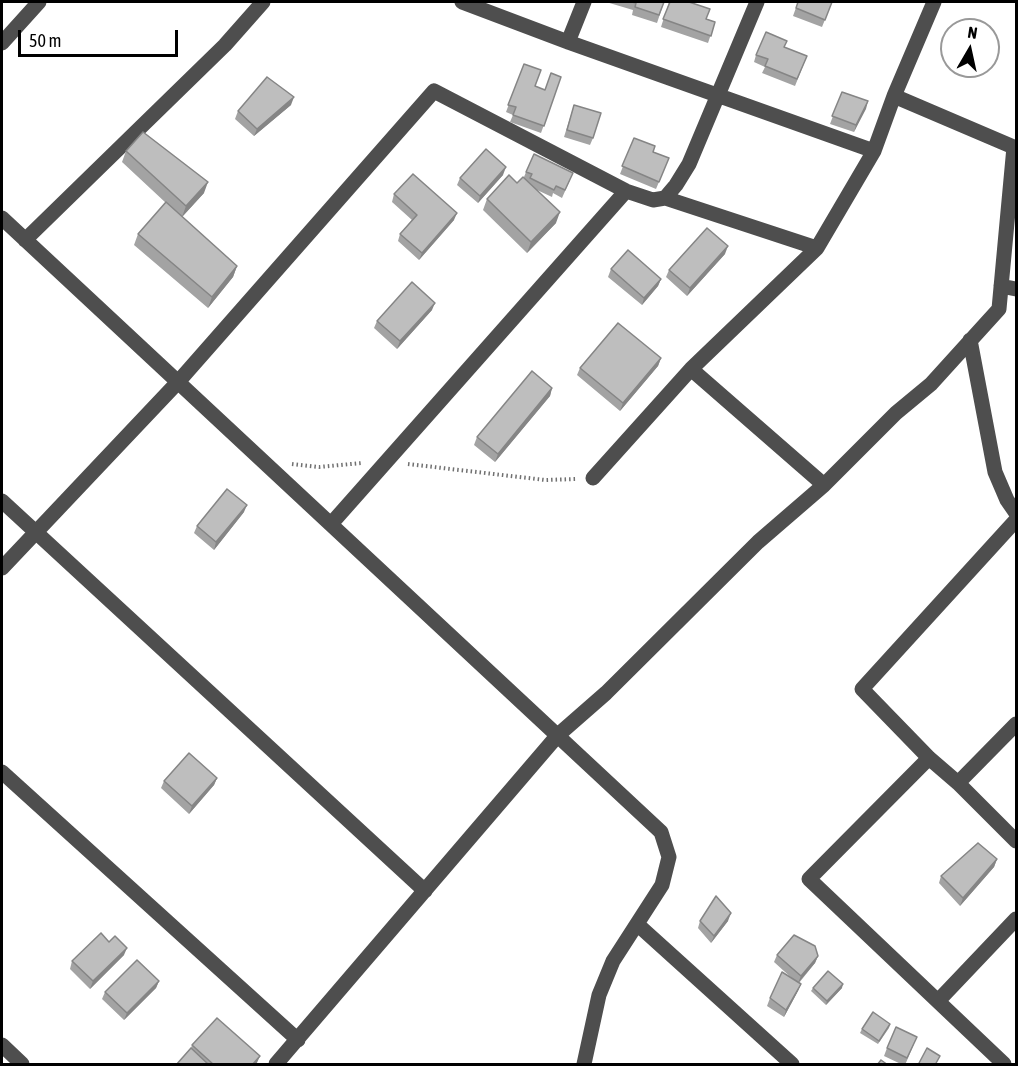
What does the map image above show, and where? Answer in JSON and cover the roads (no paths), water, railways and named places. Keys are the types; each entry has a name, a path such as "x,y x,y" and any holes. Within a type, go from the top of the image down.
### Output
{"street":[{"path":"2,43 39,2"},
{"path":"25,240 225,45 263,2"},
{"path":"462,2 874,151"},
{"path":"568,42 584,2"},
{"path":"665,198 689,164 757,2"},
{"path":"593,478 692,369 817,248 874,151 894,96 934,2"},
{"path":"2,568 178,382 434,91 626,191 652,200 665,198 817,248"},
{"path":"276,1065 558,735 606,693 758,542 824,485 896,413 931,384 999,309 1016,148 894,96"},
{"path":"331,525 626,191"},
{"path":"2,218 661,832 669,857 662,885 613,962 599,994 584,1065"},
{"path":"1000,286 1017,289"},
{"path":"970,340 995,471 1007,500 1017,513"},
{"path":"692,369 824,485"},
{"path":"2,501 425,891"},
{"path":"1017,520 862,689 929,758 1017,841"},
{"path":"958,783 1017,724"},
{"path":"929,758 809,879 1004,1065"},
{"path":"2,772 298,1040"},
{"path":"938,1001 1017,919"},
{"path":"637,924 792,1065"},
{"path":"2,1046 22,1065"}]}
